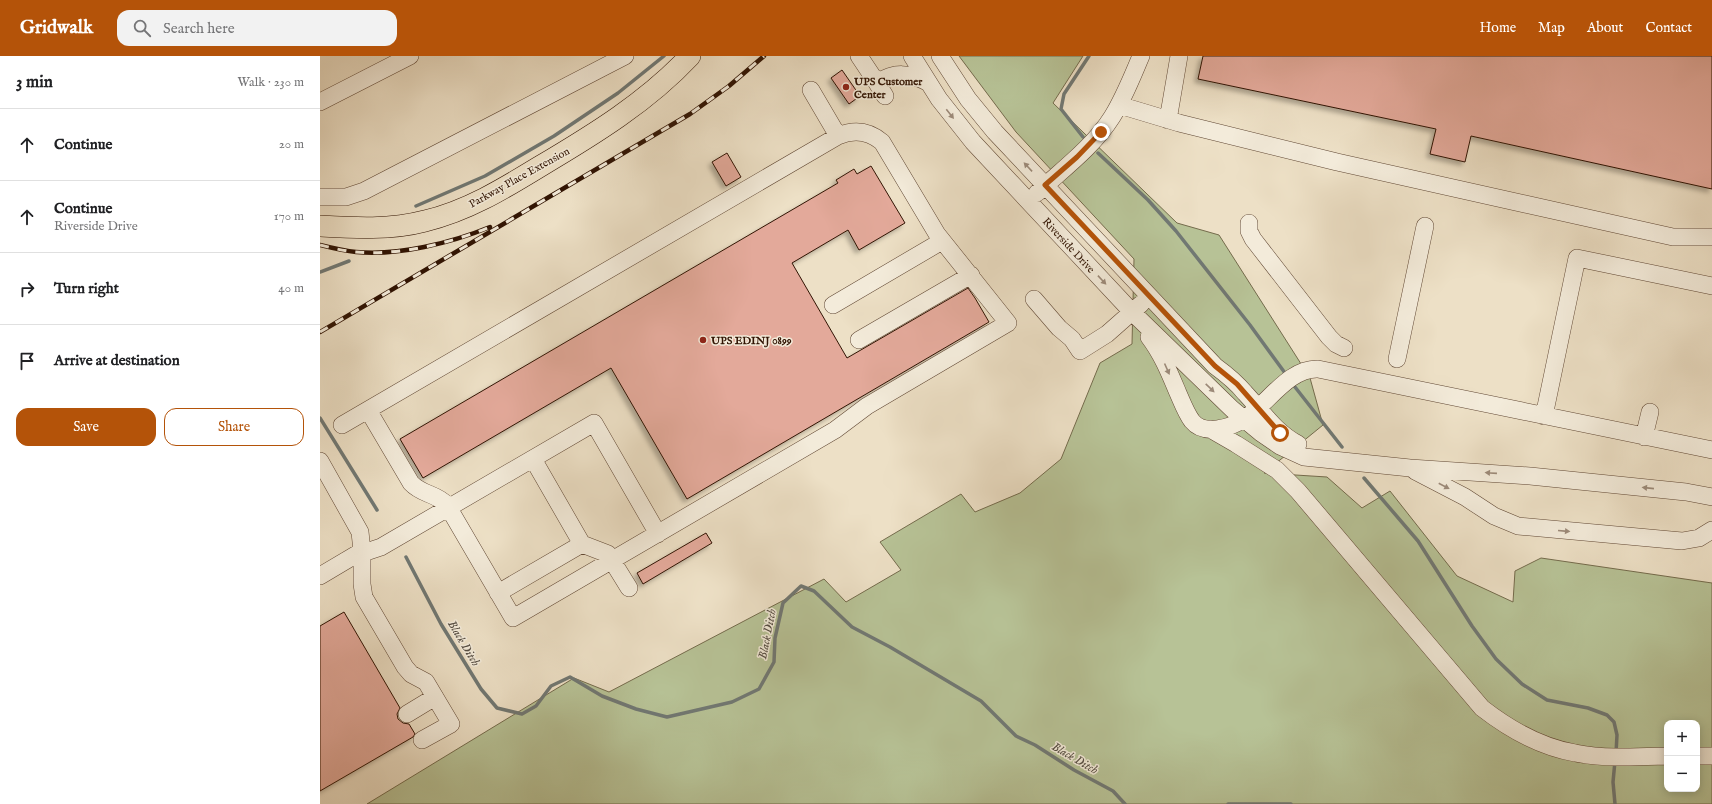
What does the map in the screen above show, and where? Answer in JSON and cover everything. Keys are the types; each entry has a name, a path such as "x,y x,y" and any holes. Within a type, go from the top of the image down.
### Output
{"main road":[{"name":"Parkway Place Extension","path":"320,226 357,228 398,226 436,219 474,204 608,125 650,93 690,56"}],"street":[{"path":"320,102 410,56"},
{"path":"320,197 346,197 364,191 625,56"},
{"path":"859,56 881,89 884,79 906,74 927,82"},
{"name":"Riverside Drive","path":"912,56 927,82 964,132 1132,312 1238,414 1261,433 1288,450 1304,457 1327,458"},
{"path":"940,56 956,82 982,116 1215,366 1237,384 1251,393 1256,395 1273,393"},
{"path":"1027,201 1089,145 1101,132 1119,105 1141,56"},
{"path":"1168,120 1179,56"},
{"path":"811,90 838,136"},
{"path":"1119,105 1168,120 1337,162 1673,237 1712,237"},
{"path":"342,425 838,136 848,132 864,132 874,136 882,142 942,241 971,275 1008,323 867,406 835,430 513,618 449,508 440,498 423,493 411,483 368,410"},
{"path":"1249,223 1249,231 1253,239 1329,337 1336,344 1344,348"},
{"path":"1397,359 1425,226"},
{"path":"833,305 942,241"},
{"path":"1544,416 1577,258 1712,286"},
{"path":"859,340 971,275"},
{"path":"1034,299 1059,328 1072,339 1080,351 1107,334 1150,296"},
{"path":"1132,312 1163,358 1191,420 1200,428 1210,429 1277,470 1298,491 1482,708 1505,726 1541,744 1574,753 1601,756 1664,756"},
{"path":"1215,366 1228,388 1238,414"},
{"path":"1210,429 1228,418 1258,408 1273,393 1302,372 1318,369 1712,450"},
{"path":"1237,384 1286,437 1327,458 1410,468 1530,476 1686,492 1712,497"},
{"path":"1644,437 1650,412"},
{"path":"320,576 362,551 369,551 381,547 594,423 658,534"},
{"path":"533,459 582,544 605,552 613,560 629,588"},
{"path":"320,461 359,528 362,551 362,584 364,597 405,667 411,674 426,682 451,724 422,740"},
{"path":"1410,468 1465,497 1494,516 1518,526 1682,541 1699,538 1712,530"},
{"path":"498,593 582,544"},
{"path":"407,714 435,697"},
{"path":"1700,756 1712,756"}],"green space":[{"path":"959,56 1083,56 1053,103 1177,223 1219,235 1310,378 1323,425 1264,473 1327,477 1362,508 1390,491 1457,576 1513,602 1515,571 1541,558 1712,583 1712,804 367,804 574,678 609,692 824,579 846,602 901,570 880,542 961,494 975,512 1020,493 1061,459 1100,363 1132,344 1134,259 1016,132"}],"building":[{"path":"1203,56 1712,56 1712,189 1471,136 1465,162 1430,154 1436,129 1198,79"},
{"name":"UPS Customer Center","path":"842,70 860,96 849,104 831,78"},
{"path":"727,153 741,177 726,186 712,162"},
{"name":"UPS EDINJ 0899","path":"871,166 905,223 859,250 848,230 792,263 847,358 968,288 989,322 687,499 611,368 423,478 400,439 838,183 836,180 854,169 857,174"},
{"path":"706,533 712,543 643,584 637,573"},
{"path":"344,612 400,708 397,714 398,719 403,723 409,724 415,734 413,737 320,791 320,626"}],"waterway":[{"path":"416,206 485,176 554,136 618,93 664,56"},
{"path":"1083,137 1061,109 1064,94 1089,56"},
{"path":"1098,153 1148,200 1176,231 1250,325 1285,373"},
{"path":"320,272 349,261"},
{"path":"1295,387 1342,447"},
{"name":"Black Ditch","path":"320,418 377,510"},
{"path":"1364,478 1418,541 1472,626 1496,659 1522,684 1547,700 1588,708 1607,715 1614,722 1617,735 1616,753"},
{"name":"Black Ditch","path":"406,557 441,624 481,689 497,708 522,714 536,706 551,686 570,677 602,696 636,709 667,717 732,702 759,689 774,662 775,638 783,603 801,586 814,591 852,627 890,647 981,701 1016,736 1035,745 1074,770 1113,791 1125,804"},
{"path":"1615,761 1613,782 1615,804"},
{"name":"Black Ditch","path":"1228,804 1291,804"}],"railway":[{"path":"320,332 690,114 729,86 764,56"},
{"path":"320,245 356,252 389,252 442,243 490,227"}],"place":[{"name":"UPS Customer Center","path":"846,87"},
{"name":"UPS EDINJ 0899","path":"703,340"}],"route":[{"path":"1101,132 1077,157 1045,185 1215,366 1237,384 1280,433"}]}
